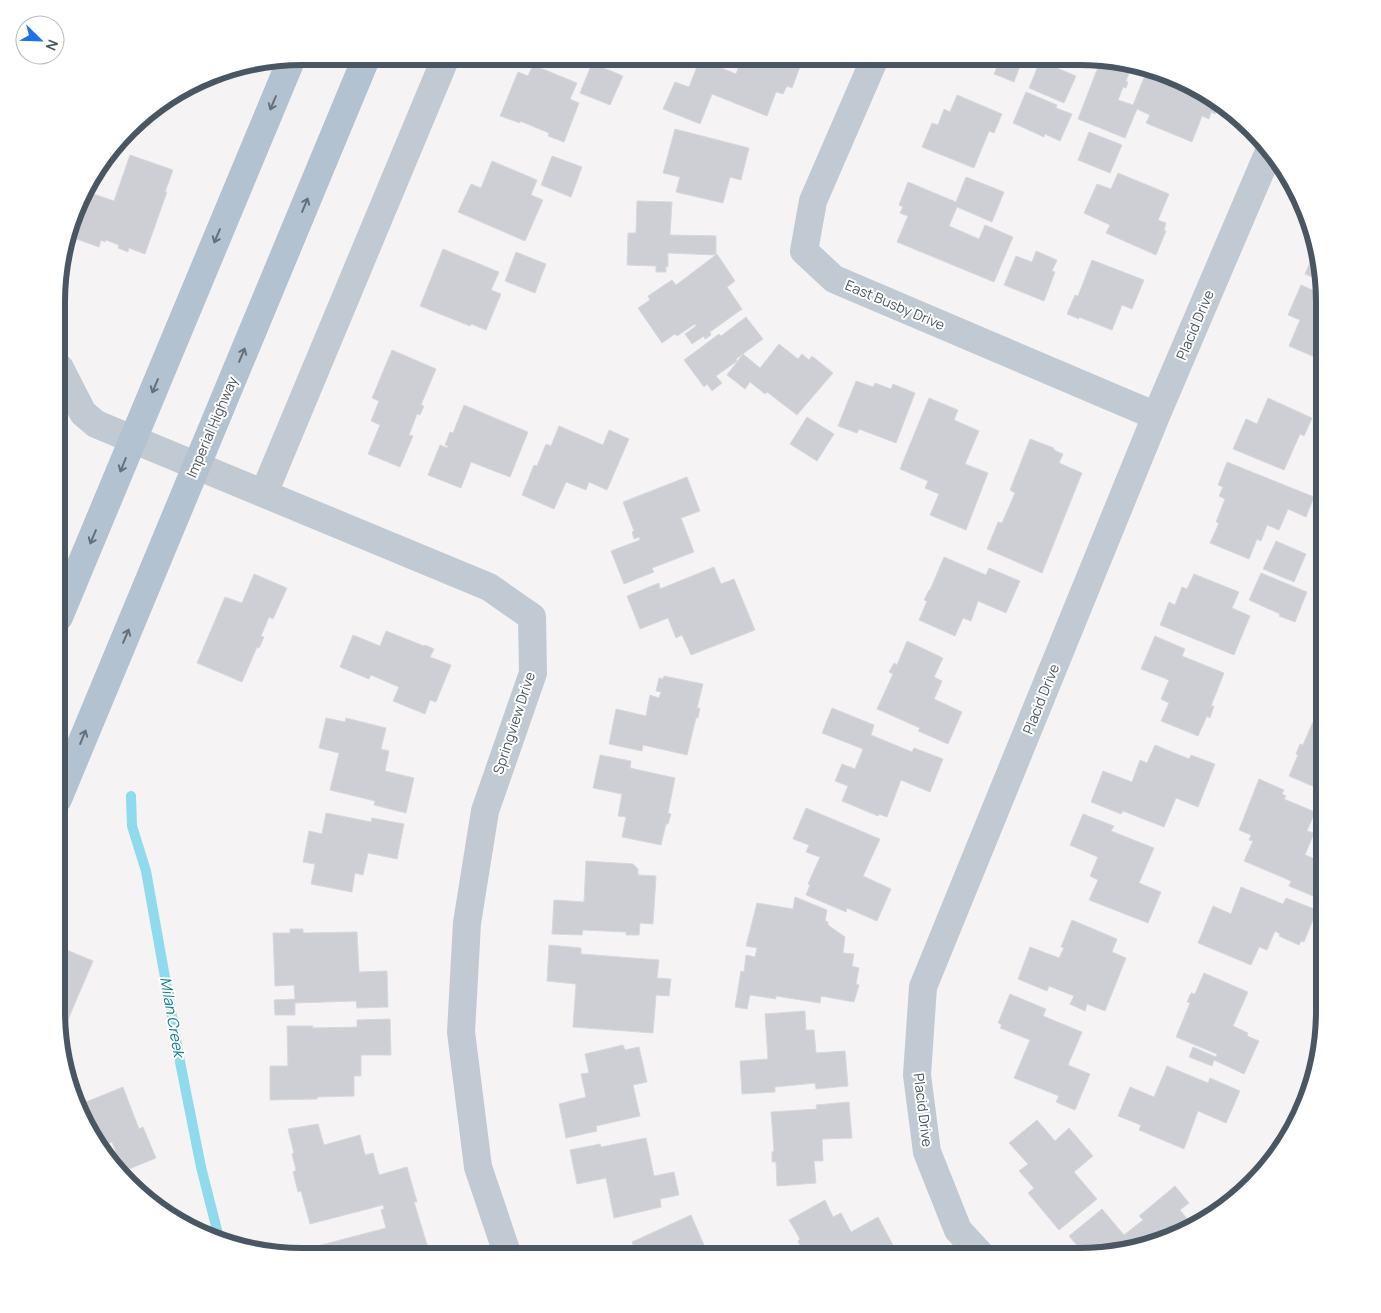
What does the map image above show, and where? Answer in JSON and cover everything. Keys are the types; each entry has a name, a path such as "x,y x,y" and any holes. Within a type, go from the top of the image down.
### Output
{"main road":[{"name":"Imperial Highway","path":"65,781 363,65"},
{"path":"65,603 289,66"}],"street":[{"path":"264,493 443,65"},
{"name":"East Busby Drive","path":"872,65 814,201 804,250 834,279 1156,416"},
{"name":"Placid Drive","path":"975,1248 958,1230 927,1152 916,1074 923,987 1156,416 1266,157"},
{"name":"Springview Drive","path":"65,378 83,413 96,424 489,587 532,617 533,673 485,811 467,923 461,1032 478,1166 505,1248"}],"building":[{"path":"533,65 577,83 570,99 579,103 564,142 548,136 549,133 520,121 520,123 500,116 518,72 528,76"},
{"path":"591,65 597,65 623,76 610,105 580,93"},
{"path":"698,65 714,65 736,74 739,65 801,65 792,88 787,86 783,94 776,92 767,116 712,94 700,124 663,109 675,82 689,87"},
{"path":"998,65 1020,65 1014,82 994,74"},
{"path":"1038,65 1050,65 1076,76 1064,103 1029,88"},
{"path":"1098,66 1116,68 1129,73 1126,88 1123,87 1118,100 1133,105 1145,74 1184,89 1217,109 1215,114 1211,112 1209,119 1202,116 1192,142 1146,123 1150,115 1137,109 1125,138 1078,119"},
{"path":"1026,92 1057,105 1056,108 1072,114 1060,141 1045,134 1044,137 1013,123"},
{"path":"957,95 1002,114 994,133 989,131 974,168 922,147 932,123 938,125 944,109 950,112"},
{"path":"675,129 749,148 741,180 730,177 723,203 676,192 680,177 663,173"},
{"path":"1089,132 1122,145 1110,173 1078,160"},
{"path":"130,155 173,170 145,254 129,248 128,252 118,248 119,245 106,240 105,242 101,240 99,247 74,238 91,193 114,201"},
{"path":"552,156 582,167 571,197 541,185"},
{"path":"492,161 537,180 531,195 543,200 525,241 458,212 471,184 481,188"},
{"path":"1118,173 1169,194 1158,220 1166,223 1164,230 1166,231 1156,255 1106,233 1110,225 1084,213 1097,184 1111,189"},
{"path":"966,177 1004,192 992,222 957,207 949,226 979,239 985,225 1013,237 994,282 897,242 908,216 900,213 903,207 899,205 908,182 956,202"},
{"path":"637,201 672,202 670,235 716,236 716,255 668,253 666,272 656,272 656,266 627,265 628,233 636,233"},
{"path":"443,249 499,272 491,290 501,294 486,330 471,324 470,326 420,306"},
{"path":"1036,251 1057,260 1052,271 1055,272 1044,301 1004,285 1016,256 1032,262"},
{"path":"516,252 546,264 535,293 505,281"},
{"path":"717,254 735,281 727,287 742,309 710,332 711,335 705,339 704,336 692,344 685,334 696,326 695,324 662,343 638,308 650,300 648,296 672,280 676,285"},
{"path":"1312,258 1314,278 1305,274"},
{"path":"1092,260 1144,280 1132,309 1122,305 1112,330 1067,314 1075,295 1078,296"},
{"path":"1301,285 1315,291 1316,358 1289,346 1300,320 1288,315"},
{"path":"746,317 763,339 716,376 722,383 712,391 707,384 704,387 684,360"},
{"path":"779,344 798,359 802,354 809,360 812,356 833,373 797,415 767,392 765,394 750,382 745,389 727,375 743,354 760,368"},
{"path":"392,350 436,369 421,405 424,406 420,415 417,414 409,435 413,436 400,467 368,454 380,425 371,421 379,401 372,398"},
{"path":"856,381 873,387 875,383 891,389 893,384 915,393 896,443 859,429 857,433 838,426"},
{"path":"929,398 958,410 954,420 979,431 965,464 988,473 966,530 930,515 939,494 925,488 928,481 900,469"},
{"path":"1268,398 1312,418 1304,436 1300,434 1284,470 1233,449 1246,419 1257,424"},
{"path":"464,405 528,432 510,477 471,462 461,488 428,475 440,445 447,448 448,446 445,445 450,432 453,433"},
{"path":"807,417 834,434 817,461 790,444"},
{"path":"559,426 603,445 609,430 629,439 607,490 589,482 586,490 566,482 554,509 522,495 534,465 537,466 546,444 551,446"},
{"path":"1030,439 1054,448 1054,450 1063,454 1059,463 1082,473 1042,573 987,549 998,522 1002,523 1015,493 1010,490"},
{"path":"1227,462 1314,497 1306,517 1288,509 1279,530 1267,525 1261,541 1257,539 1249,559 1210,543 1219,523 1216,522 1225,499 1219,496 1223,487 1218,485"},
{"path":"687,477 700,511 681,518 694,552 652,568 654,572 624,584 611,551 640,540 639,537 634,539 632,532 634,531 623,502"},
{"path":"1276,541 1306,554 1294,582 1263,569"},
{"path":"944,557 986,575 989,568 1020,581 1006,613 978,601 971,621 963,618 955,636 919,620 927,601 924,600"},
{"path":"714,567 721,584 734,579 755,630 691,655 682,635 676,638 668,618 640,629 627,596 659,583 660,589"},
{"path":"1261,573 1307,592 1295,622 1249,600"},
{"path":"254,574 287,588 273,619 269,617 261,636 264,637 259,648 257,647 242,682 197,663 225,597 242,603"},
{"path":"1194,574 1239,592 1232,608 1250,616 1234,655 1160,625 1169,602 1175,605 1182,587 1187,589"},
{"path":"386,631 434,649 430,657 451,665 436,702 430,700 425,714 393,701 399,687 371,675 369,679 340,667 353,635 380,646"},
{"path":"1155,636 1185,649 1182,656 1224,673 1211,706 1214,706 1210,718 1207,716 1198,736 1161,721 1169,703 1161,699 1169,680 1141,669"},
{"path":"907,641 943,658 934,677 942,681 934,699 962,712 948,744 918,731 920,728 877,709 893,674 889,672 894,663 897,665"},
{"path":"664,676 703,684 697,708 700,708 698,718 696,718 687,755 643,745 642,751 609,744 616,709 646,716 650,695 659,698 661,692 656,691 659,678 663,679"},
{"path":"832,708 874,725 871,735 912,752 914,748 943,759 930,792 901,780 887,817 879,814 878,816 842,801 848,786 835,781 842,764 855,769 863,749 822,733"},
{"path":"1316,715 1316,788 1289,776 1298,755 1296,754 1300,744 1303,745"},
{"path":"326,718 345,722 346,718 386,728 381,749 389,751 385,771 414,778 406,813 374,805 375,801 330,790 339,753 319,748"},
{"path":"1155,745 1189,759 1191,755 1215,764 1198,807 1176,798 1164,827 1123,811 1121,814 1091,802 1103,771 1132,782 1140,760 1147,763"},
{"path":"600,755 631,761 630,768 675,778 668,813 671,814 668,824 666,824 661,845 622,837 626,817 618,816 622,794 593,788"},
{"path":"1259,779 1284,790 1282,794 1286,796 1284,799 1315,812 1307,831 1314,833 1305,855 1316,859 1316,897 1289,886 1291,881 1244,861 1253,841 1249,840 1251,835 1239,830"},
{"path":"806,808 880,839 863,876 891,889 877,921 847,908 846,912 806,895 810,885 808,884 820,857 806,852 809,845 793,839"},
{"path":"326,813 371,822 372,818 404,824 397,859 368,853 363,875 355,873 352,892 311,884 315,864 303,862 309,831 322,834"},
{"path":"1083,814 1114,826 1111,831 1154,848 1139,883 1161,892 1148,923 1089,900 1098,880 1090,876 1098,857 1070,845"},
{"path":"586,861 633,864 638,869 638,875 656,876 653,924 640,923 639,935 626,935 626,932 583,930 582,935 552,934 554,900 584,902"},
{"path":"1241,887 1283,904 1286,898 1316,910 1304,942 1301,941 1299,945 1279,936 1280,934 1275,931 1267,950 1259,947 1251,965 1198,943 1213,906 1231,914"},
{"path":"795,897 827,910 825,921 845,937 843,953 854,954 852,966 859,968 856,984 859,985 854,1002 821,996 820,1003 776,996 776,999 750,995 747,1009 735,1007 741,971 744,972 746,955 755,957 757,948 746,946 757,903 793,909"},
{"path":"1072,920 1117,939 1112,952 1126,958 1105,1011 1087,1004 1085,1011 1070,1004 1074,996 1049,986 1047,991 1018,979 1030,947 1059,958 1064,948 1061,947"},
{"path":"290,929 303,929 303,933 357,932 359,972 387,971 388,1007 357,1008 356,1001 295,1003 295,1015 275,1015 274,1000 295,999 294,985 275,986 273,933 290,933"},
{"path":"549,945 581,948 581,954 659,960 657,978 671,979 669,996 656,995 653,1033 573,1027 576,984 547,981"},
{"path":"65,949 93,961 67,1022 65,1011"},
{"path":"1204,973 1248,992 1233,1026 1248,1033 1247,1036 1259,1041 1244,1074 1214,1060 1212,1066 1189,1057 1193,1047 1216,1057 1217,1054 1176,1037 1190,1003 1187,1002 1191,993 1195,994"},
{"path":"1010,994 1046,1009 1043,1016 1082,1032 1068,1065 1090,1074 1075,1110 1056,1102 1059,1096 1014,1078 1030,1040 1000,1028 1002,1025 998,1023"},
{"path":"805,1011 806,1030 814,1030 816,1053 845,1051 848,1086 816,1089 815,1083 775,1087 775,1092 742,1094 740,1061 768,1059 765,1014"},
{"path":"390,1019 391,1055 361,1055 361,1076 354,1076 354,1096 270,1100 270,1066 288,1066 287,1026 313,1026 312,1028 357,1027 357,1020"},
{"path":"623,1045 625,1050 639,1047 647,1082 633,1085 640,1116 596,1126 597,1131 566,1138 559,1104 586,1097 581,1074 589,1073 585,1054"},
{"path":"1167,1066 1208,1083 1210,1078 1240,1091 1226,1123 1198,1111 1184,1149 1139,1130 1141,1125 1118,1116 1130,1087 1154,1097"},
{"path":"123,1087 139,1129 143,1127 156,1158 126,1170 121,1163 112,1142 105,1143 89,1116 82,1099 84,1098 86,1102"},
{"path":"849,1102 852,1138 822,1139 823,1161 814,1161 816,1183 777,1186 776,1162 772,1162 772,1152 774,1151 771,1112 817,1109 816,1105"},
{"path":"1037,1120 1055,1141 1069,1128 1093,1156 1074,1172 1097,1199 1059,1230 1028,1193 1034,1188 1019,1171 1028,1164 1009,1143"},
{"path":"318,1124 324,1145 360,1135 365,1155 373,1153 379,1175 407,1167 417,1202 414,1202 428,1248 310,1248 386,1228 381,1210 384,1209 383,1205 310,1224 301,1191 298,1192 293,1172 296,1170 288,1129"},
{"path":"646,1138 654,1176 674,1172 679,1195 660,1199 661,1207 614,1218 606,1178 577,1184 570,1150 600,1144 601,1147"},
{"path":"1175,1186 1189,1203 1180,1210 1188,1220 1183,1225 1141,1240 1110,1246 1079,1248 1069,1236 1102,1209 1124,1235 1143,1220 1139,1216"},
{"path":"825,1200 833,1217 841,1213 851,1232 878,1217 894,1247 802,1248 798,1241 800,1239 789,1220"},
{"path":"691,1215 705,1248 635,1248 632,1242"}],"waterway":[{"name":"Milan Creek","path":"131,796 132,826 146,871 181,1067 201,1167 218,1232"}]}
